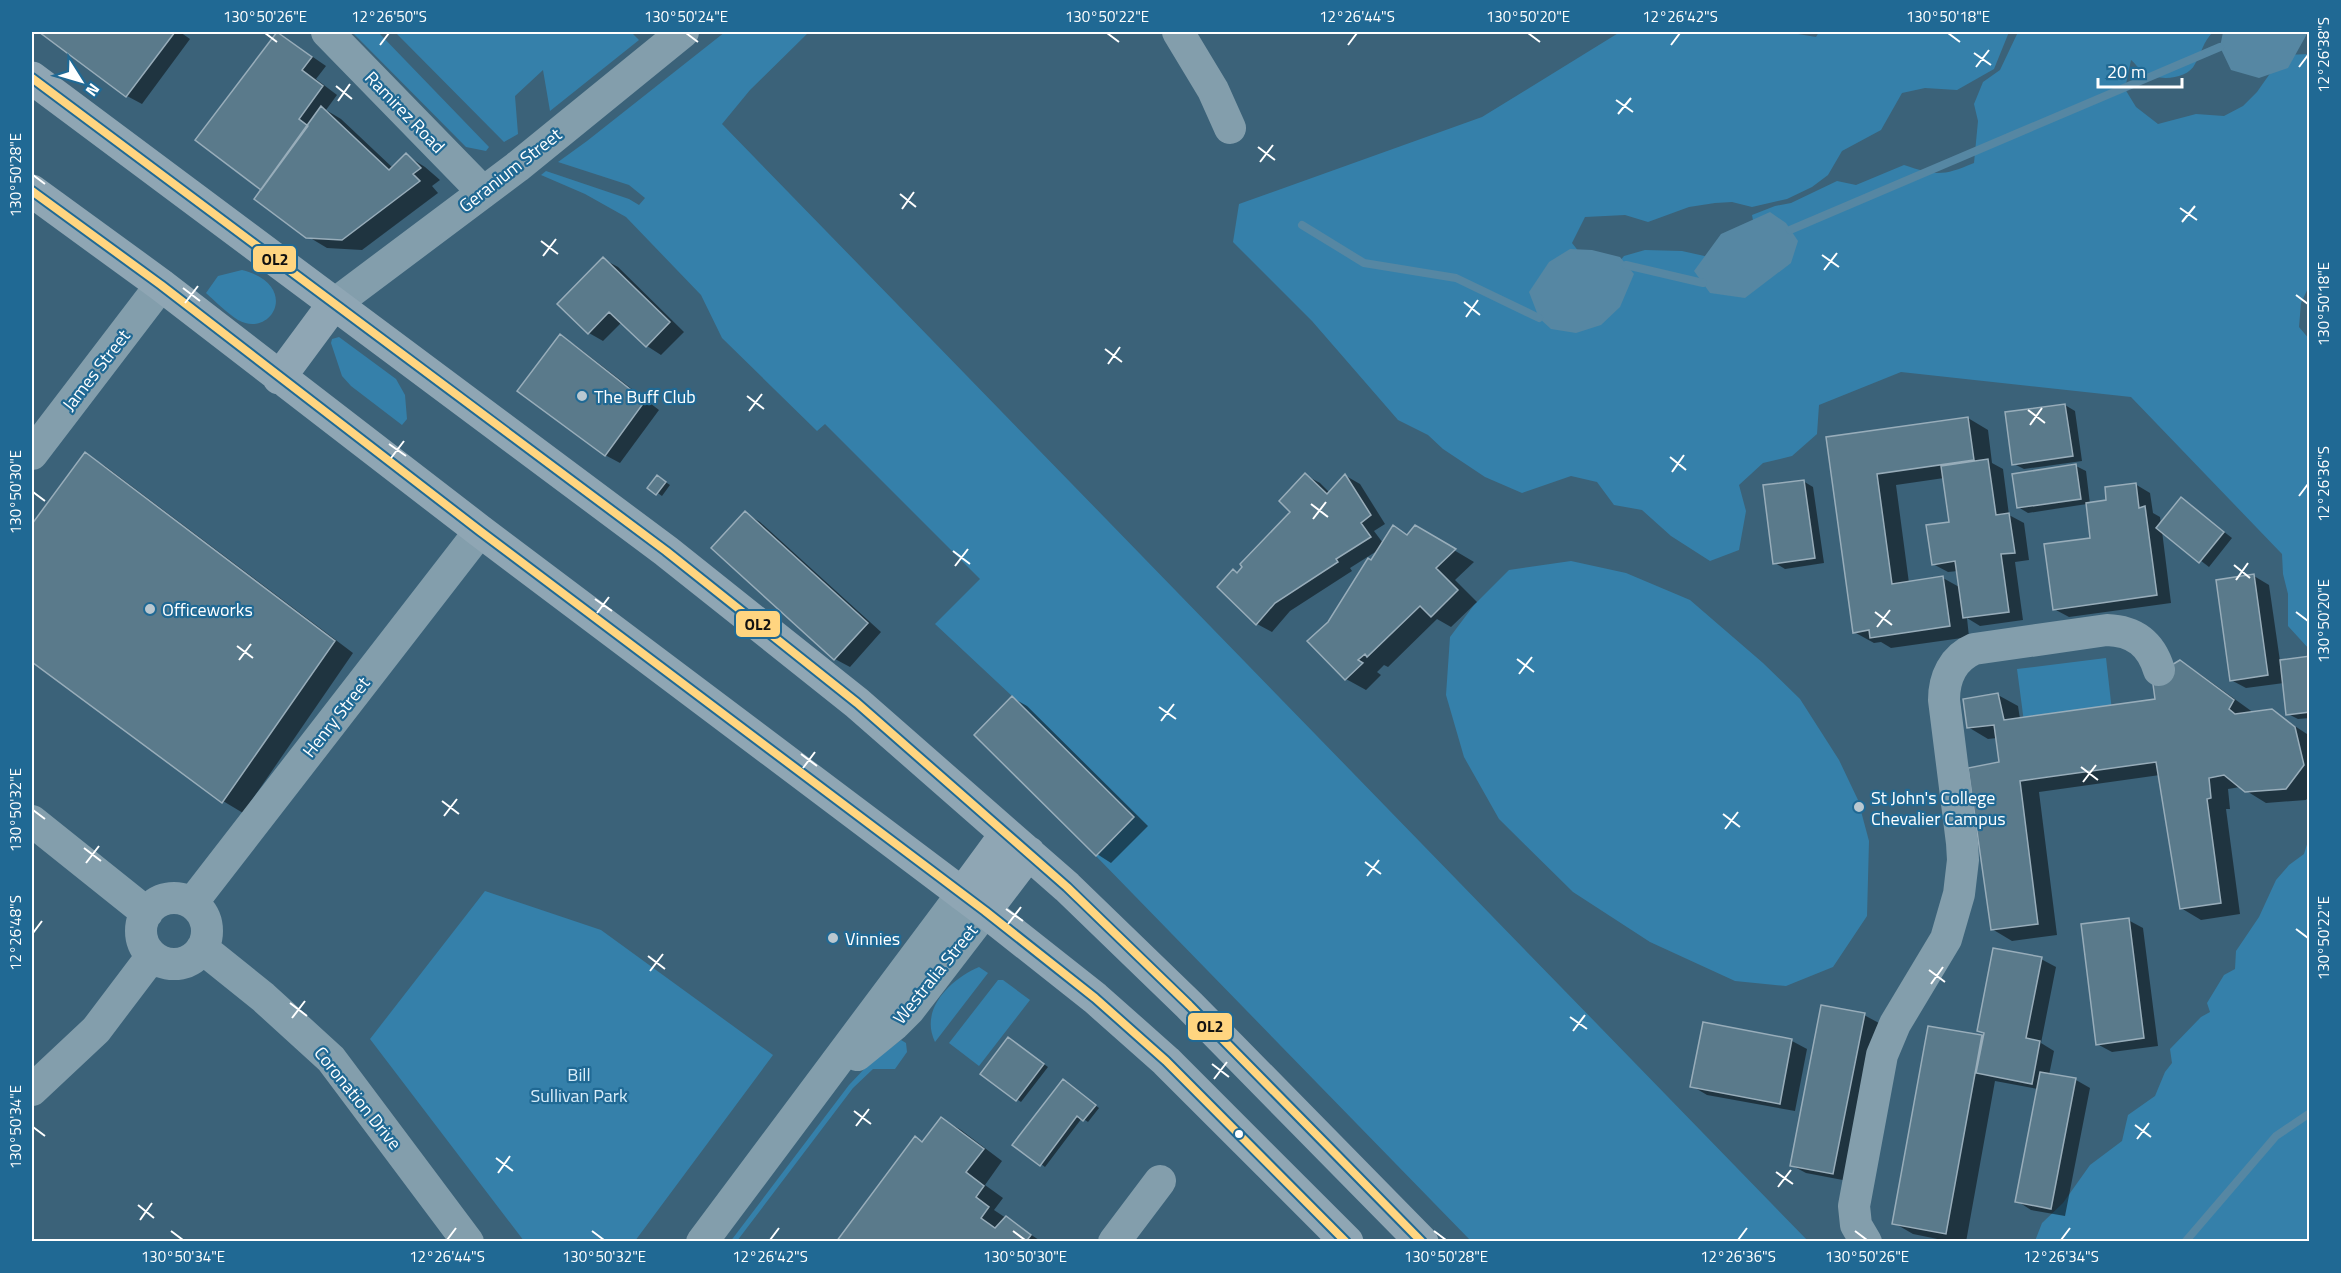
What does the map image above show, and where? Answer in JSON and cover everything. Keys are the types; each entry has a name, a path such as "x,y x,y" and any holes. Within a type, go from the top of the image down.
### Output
{"highway":[{"path":"32,78 333,305 666,551 856,703 1018,843 1189,1005 1422,1242"},
{"path":"32,191 161,285 480,531 974,903 1134,1032 1347,1242"},
{"path":"279,378 333,305"},
{"name":"Westralia Street","path":"974,903 1018,843"}],"street":[{"name":"Ramirez Road","path":"327,32 483,192"},
{"name":"Geranium Street","path":"333,305 517,167 684,32"},
{"path":"1178,32 1213,90 1230,128"},
{"name":"James Street","path":"32,454 161,285"},
{"name":"Henry Street","path":"192,903 480,531"},
{"path":"1866,1242 1856,1225 1854,1206 1879,1066 1890,1034 1946,939 1955,912 1961,877 1962,843 1944,700 1946,681 1950,672 1960,656 1974,649 2107,630 2125,632 2141,640 2153,653 2160,670"},
{"path":"32,821 147,913"},
{"path":"173,898 192,903 205,919 206,939 202,948 195,957 173,964 162,962 152,956 142,940 143,921 147,913 154,905 173,898"},
{"name":"Westralia Street","path":"702,1242 825,1079 895,1024 922,995 974,903"},
{"name":"Coronation Drive","path":"202,948 263,997 331,1059 468,1242"},
{"path":"32,1090 96,1030 152,956"},
{"path":"1114,1242 1160,1181"}],"green space":[{"path":"352,32 378,32 489,147 486,151 466,147"},
{"path":"395,32 631,32 639,40 550,111 543,70 515,96 518,134 504,142"},
{"path":"725,32 809,32 750,90 722,124 1808,1241 1471,1241 1096,856 1134,816 935,624 980,579 825,424 817,431 722,338 701,295 626,217 585,194 541,175 546,171 629,199 639,205 645,198 629,185 558,162"},
{"path":"1620,32 1786,32 1816,37 1819,32 2009,32 1994,69 1957,90 1925,88 1902,93 1881,130 1842,151 1828,175 1812,187 1787,199 1752,207 1732,202 1689,207 1648,222 1625,215 1585,217 1572,243 1590,266 1607,277 1624,256 1645,250 1682,251 1718,259 1761,263 1752,215 1775,206 1791,203 1837,181 1856,185 1904,165 1939,173 1974,163 1978,121 1974,104 1983,82 2000,70 2018,32 2213,32 2191,69 2179,76 2165,78 2150,76 2131,60 2125,89 2136,107 2158,124 2196,114 2224,116 2243,106 2257,92 2283,55 2309,54 2310,284 2301,303 2299,327 2310,340 2309,649 2288,626 2288,594 2283,574 2282,554 2131,397 1901,372 1819,405 1817,434 1792,456 1763,463 1739,485 1746,511 1739,550 1710,561 1671,536 1642,510 1614,505 1597,482 1571,476 1522,493 1485,477 1443,449 1428,435 1398,420 1312,321 1233,242 1239,204 1482,117"},
{"path":"242,270 260,277 271,287 276,297 275,308 270,316 261,322 250,324 238,320 206,293 218,276"},
{"path":"339,337 396,379 405,395 407,419 402,425 351,386 342,376 331,343 332,339"},
{"path":"1571,561 1626,573 1690,600 1763,663 1800,699 1839,760 1858,800 1869,841 1867,916 1833,967 1786,986 1735,981 1650,942 1573,892 1499,819 1464,757 1446,695 1450,637 1474,605 1509,570"},
{"path":"2106,658 2112,711 2024,722 2017,669"},
{"path":"2309,838 2309,1241 2035,1241 2042,1223 2063,1203 2090,1165 2122,1141 2128,1115 2155,1096 2165,1072 2172,1063 2170,1049 2201,1017 2210,1012 2207,1003 2224,975 2235,969 2236,951 2259,917 2276,880 2289,865 2304,854"},
{"name":"Bill Sullivan Park","path":"485,891 601,930 773,1055 635,1241 524,1241 370,1039"},
{"path":"979,967 988,973 935,1042 931,1030 931,1018 935,1007 949,987 968,972"},
{"path":"998,980 1003,980 1030,1000 979,1066 949,1043"},
{"path":"901,1040 906,1043 907,1052 895,1069 873,1069 853,1088 737,1241 730,1242 849,1085 869,1064"}],"shaded area":[{"path":"2223,32 2308,32 2288,68 2259,78 2231,70 2220,47"},
{"path":"1770,212 1786,223 1798,241 1791,263 1745,298 1710,293 1694,271 1721,234"},
{"path":"1570,249 1592,250 1620,257 1634,274 1620,307 1601,325 1576,333 1551,329 1539,318 1529,292 1549,262"}],"building":[{"path":"39,32 175,32 126,97"},
{"path":"277,32 312,57 302,70 323,86 299,119 308,126 261,190 195,140"},
{"path":"321,106 389,170 406,153 421,168 413,174 420,181 342,240 306,238 254,199"},
{"path":"603,257 670,322 646,347 609,312 588,334 557,304"},
{"name":"The Buff Club","path":"560,334 645,401 605,456 517,391"},
{"path":"2065,404 2073,456 2012,465 2005,412"},
{"path":"1968,417 1974,460 1877,474 1892,584 1943,576 1950,626 1870,638 1869,630 1853,633 1826,437"},
{"path":"85,452 335,641 222,803 32,662 32,524"},
{"path":"1988,459 1996,515 2009,513 2015,553 2001,554 2009,612 1963,618 1955,561 1932,565 1926,525 1949,522 1941,466"},
{"path":"2076,464 2081,499 2017,508 2012,474"},
{"path":"1305,473 1327,494 1345,474 1371,515 1361,523 1371,537 1336,559 1338,562 1275,603 1256,625 1217,587 1233,569 1237,573 1242,567 1240,564 1290,512 1279,501"},
{"path":"657,475 666,482 656,495 647,488"},
{"path":"1804,480 1815,558 1773,564 1763,485"},
{"path":"2136,483 2139,508 2145,506 2157,595 2053,610 2044,544 2090,538 2086,503 2106,500 2105,487"},
{"path":"2181,497 2224,532 2199,563 2156,528"},
{"path":"745,511 868,623 834,660 711,548"},
{"path":"1393,525 1407,535 1415,525 1456,549 1436,568 1458,590 1431,617 1420,606 1367,657 1365,654 1358,660 1363,663 1345,680 1307,641 1328,622 1368,558 1371,560"},
{"path":"2254,574 2268,675 2230,681 2216,580"},
{"path":"2310,656 2310,712 2286,715 2280,660"},
{"path":"2180,660 2234,700 2229,709 2235,714 2272,709 2295,727 2304,765 2286,789 2245,792 2224,775 2209,778 2211,798 2207,799 2221,903 2180,909 2156,762 2020,781 2038,924 1991,930 1968,768 1999,762 1994,725 1967,728 1963,699 1998,693 2004,720 2155,699 2152,677"},
{"path":"1012,696 1134,817 1096,856 974,735"},
{"path":"2129,918 2144,1038 2096,1045 2081,924"},
{"path":"1993,948 2042,957 2026,1038 2040,1041 2032,1084 1976,1073 1984,1033 1977,1031"},
{"path":"1821,1005 1865,1013 1833,1174 1790,1166"},
{"path":"1703,1022 1792,1039 1780,1104 1690,1087"},
{"path":"1928,1026 1982,1035 1946,1234 1892,1224"},
{"path":"1008,1037 1044,1064 1016,1101 980,1074"},
{"path":"2040,1072 2076,1078 2051,1209 2015,1202"},
{"path":"1063,1079 1096,1105 1083,1121 1077,1116 1040,1166 1012,1145"},
{"path":"941,1117 984,1149 966,1172 984,1186 976,1197 989,1207 981,1218 995,1228 1006,1216 1031,1235 1028,1239 1031,1242 836,1242 915,1136 922,1142"}],"waterway":[{"path":"1790,230 2220,47"},
{"path":"1302,225 1364,263 1456,278 1539,318"},
{"path":"1626,265 1703,283"},
{"path":"2185,1242 2276,1136 2310,1113"}],"transit line":[{"name":"OL2","path":"32,78 666,551 857,703 1067,887 1189,1005 1422,1242"},
{"name":"OL2","path":"32,191 161,285 480,531 985,911 1095,998 1166,1061 1346,1242"}],"place":[{"name":"The Buff Club","path":"582,396"},
{"name":"Officeworks","path":"150,609"},
{"name":"St John's College Chevalier Campus","path":"1859,807"},
{"name":"Vinnies","path":"833,938"}]}
